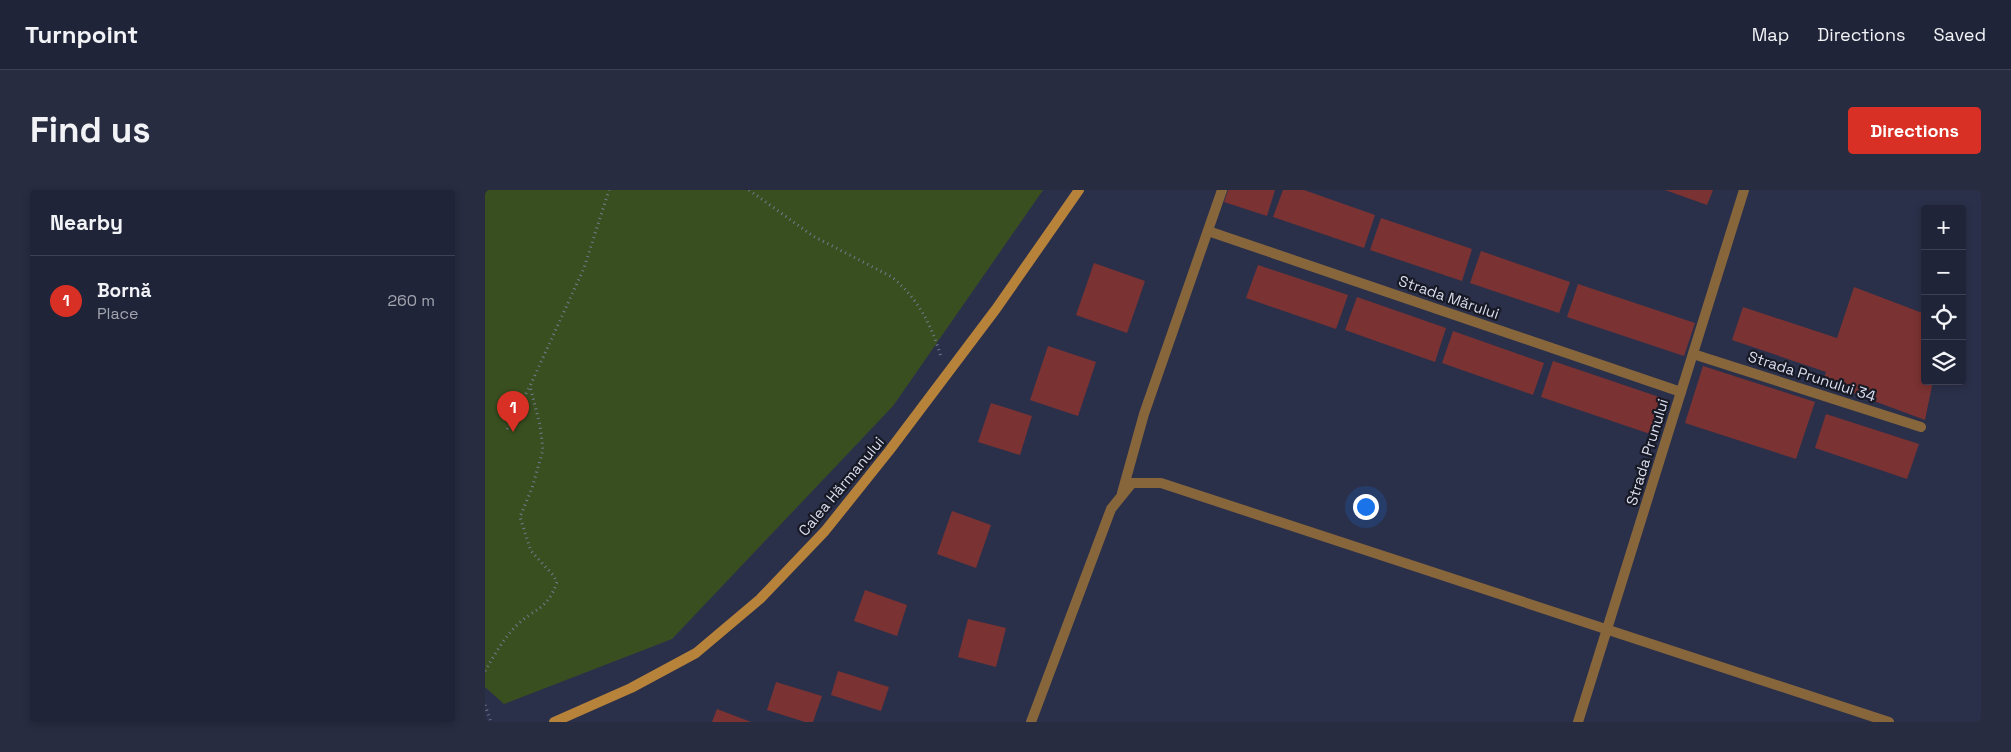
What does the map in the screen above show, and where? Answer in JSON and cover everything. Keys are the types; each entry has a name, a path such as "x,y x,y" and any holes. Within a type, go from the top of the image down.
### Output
{"main road":[{"name":"Calea Hărmanului","path":"554,722 631,688 696,654 760,599 825,531 889,452 997,309 1079,190"}],"street":[{"path":"1121,497 1144,414 1222,190"},
{"name":"Strada Prunului","path":"1578,722 1744,190"},
{"name":"Strada Mărului","path":"1208,231 1681,392"},
{"name":"Strada Prunului 34","path":"1693,354 1921,427"},
{"path":"1031,722 1111,509 1132,484 1161,483 1889,722"}],"path":[{"path":"507,429 530,386 584,268 609,190"},
{"path":"749,190 813,236 892,277 903,286 929,321 947,375"},
{"path":"485,671 504,640 516,625 547,604 557,582 531,550 520,517 532,488 543,450 540,425 530,386"},
{"path":"485,705 491,722"}],"green space":[{"path":"485,190 1043,190 893,406 672,639 504,704 485,687"}],"building":[{"path":"1228,190 1275,190 1267,216 1224,202"},
{"path":"1283,190 1304,190 1375,215 1364,248 1273,217"},
{"path":"1665,190 1713,190 1707,205"},
{"path":"1381,218 1472,249 1462,281 1370,250"},
{"path":"1481,251 1570,282 1559,313 1470,283"},
{"path":"1094,263 1145,281 1127,333 1076,315"},
{"path":"1258,265 1348,295 1336,329 1246,298"},
{"path":"1578,284 1695,323 1684,356 1567,317"},
{"path":"1854,287 1921,312 1921,385 1932,385 1925,420 1823,382 1826,372 1732,340 1743,307 1837,338"},
{"path":"1357,297 1446,328 1435,362 1345,330"},
{"path":"1453,331 1544,363 1533,395 1442,363"},
{"path":"1048,346 1096,362 1078,416 1030,400"},
{"path":"1553,361 1668,400 1656,436 1541,397"},
{"path":"1703,366 1815,402 1796,459 1685,423"},
{"path":"991,403 1032,416 1020,455 978,442"},
{"path":"1826,414 1919,444 1907,479 1815,448"},
{"path":"952,511 991,525 976,568 937,554"},
{"path":"865,590 907,605 897,636 854,621"},
{"path":"968,619 1006,628 996,667 958,657"},
{"path":"838,671 889,687 881,711 831,695"},
{"path":"776,682 822,696 813,722 805,722 767,710"},
{"path":"717,709 751,722 712,722"}],"place":[{"name":"Bornă","path":"513,432"}]}
